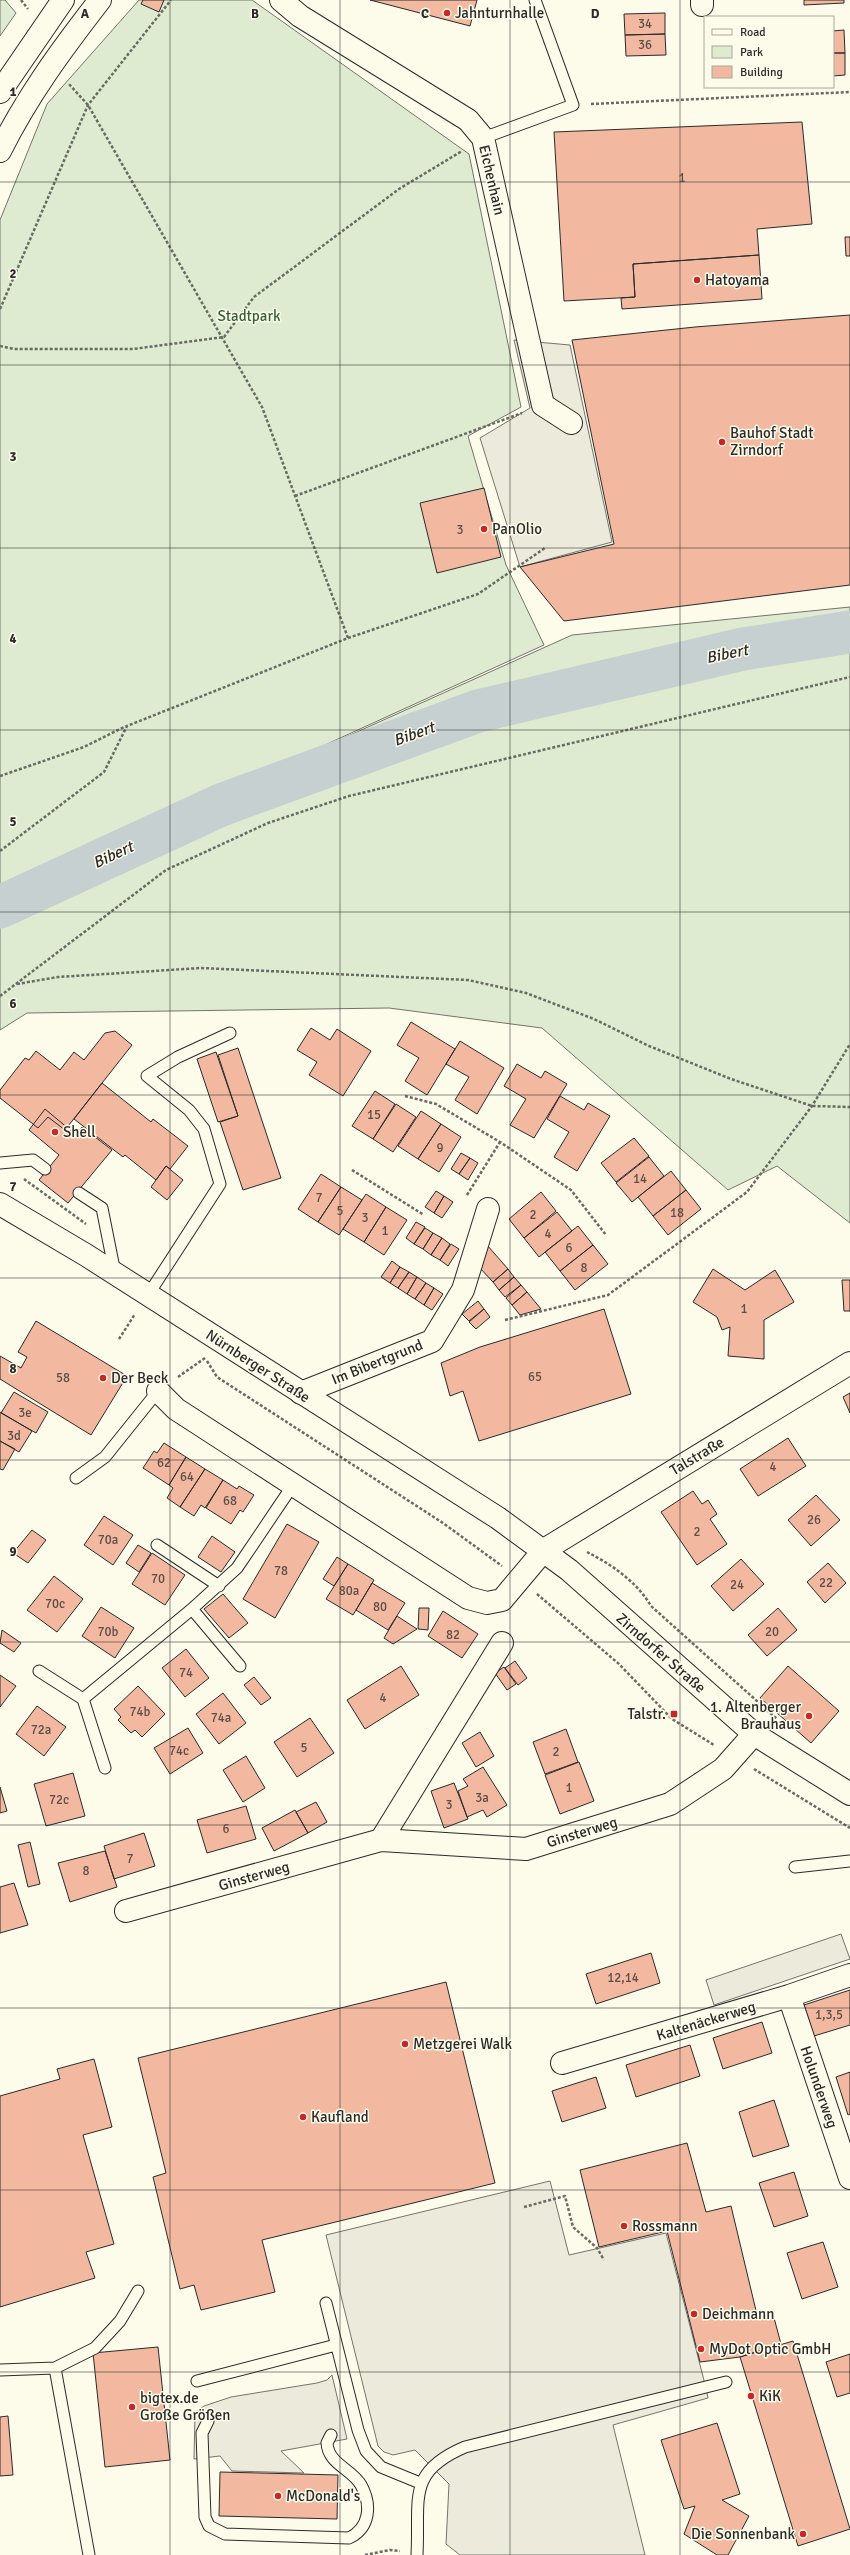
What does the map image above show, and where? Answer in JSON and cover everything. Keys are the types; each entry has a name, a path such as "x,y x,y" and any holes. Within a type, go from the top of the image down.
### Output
{"street":[{"path":"0,92 42,27 63,0"},
{"path":"0,151 17,118 50,64 100,0"},
{"name":"Eichenhain","path":"281,0 300,16 468,120 483,138 543,405"},
{"path":"543,405 571,423"},
{"name":"Nürnberger Straße","path":"0,1194 9,1209 115,1274 498,1518"},
{"name":"Im Bibertgrund","path":"301,1393 432,1341 463,1290 488,1209"},
{"name":"Talstraße","path":"544,1550 850,1363"},
{"path":"158,1391 176,1409 468,1598 486,1602 502,1600 544,1550"},
{"name":"Zirndorfer Straße","path":"498,1518 544,1550 754,1734 850,1794"},
{"path":"381,1840 502,1643"},
{"name":"Ginsterweg","path":"126,1911 381,1840 526,1849 670,1804 724,1769 754,1734"},
{"name":"Kaltenäckerweg","path":"562,2063 789,1996 850,1975"},
{"name":"Holunderweg","path":"789,1996 850,2178"}],"lane":[{"path":"483,138 574,105 535,0"},
{"path":"148,1295 220,1184 204,1129 189,1110 147,1076 178,1057 230,1033"},
{"path":"0,1163 33,1160 45,1169"},
{"path":"79,1193 102,1208 115,1274"},
{"path":"76,1478 105,1457 158,1391"},
{"path":"82,1699 192,1609 237,1568 293,1484"},
{"path":"157,1545 219,1586"},
{"path":"192,1609 240,1666"},
{"path":"39,1671 82,1699 105,1768"},
{"path":"795,1867 850,1861"},
{"path":"0,2370 55,2368 95,2348 120,2321 138,2291"},
{"path":"326,2303 336,2345 366,2451 382,2467 420,2483"},
{"path":"197,2381 336,2345"},
{"path":"55,2368 89,2555"},
{"path":"417,2555 420,2483 435,2462 465,2447 726,2382"},
{"path":"208,2422 202,2433 205,2517 209,2526 225,2534 349,2538 358,2534 364,2527 368,2516 367,2500 362,2486 355,2477 330,2454 327,2443 331,2435"}],"path":[{"path":"0,309 88,105 171,0"},
{"path":"50,64 88,105 224,337 262,407 348,638"},
{"path":"574,105 850,92"},
{"path":"0,346 14,349 133,349 224,337 254,297 399,189 483,138"},
{"path":"295,496 543,405"},
{"path":"0,776 84,747 127,726 348,638 478,594 545,548"},
{"path":"0,996 166,870 268,823 349,796 850,677"},
{"path":"0,851 104,772 127,726"},
{"path":"16,984 65,977 201,968 468,980 526,993 731,1079 812,1106 850,1107"},
{"path":"505,1320 608,1295 747,1192 812,1106 850,1044"},
{"path":"405,1096 436,1104 500,1142 571,1190 606,1235"},
{"path":"467,1196 500,1142"},
{"path":"352,1170 424,1215"},
{"path":"129,1310 142,1318"},
{"path":"119,1340 135,1314"},
{"path":"199,1354 205,1358 217,1377 443,1523 520,1579 620,1664 672,1719 850,1828"},
{"path":"158,1391 205,1358"},
{"path":"524,2207 565,2196 573,2227 597,2248 604,2260"}],"green space":[{"path":"0,0 5,0 16,13 0,36"},
{"name":"Stadtpark","path":"139,0 252,0 469,154 521,407 468,436 506,565 544,645 31,879 572,635 850,607 850,1223 777,1166 728,1190 542,1028 389,1008 27,1013 0,1030 0,220 47,104"}],"shaded area":[{"path":"514,340 570,345 612,542 520,567 480,438 530,408"},
{"path":"841,1934 850,1959 714,2005 706,1980"},
{"path":"550,2181 569,2255 666,2233 706,2388 708,2398 613,2425 645,2555 460,2555 446,2544 449,2484 415,2450 393,2455 384,2452 378,2446 326,2235"},
{"path":"332,2375 347,2439 281,2451 304,2473 232,2471 220,2456 194,2459 195,2413 204,2406 231,2397 317,2383 327,2380"}],"building":[{"path":"143,0 164,0 159,12 141,4"},
{"name":"Jahnturnhalle","path":"370,0 477,0 470,26"},
{"path":"804,0 844,0 844,3 804,5"},
{"path":"665,13 665,34 625,35 624,14"},
{"path":"844,30 845,53 834,53 834,31"},
{"path":"665,34 666,55 626,56 625,35"},
{"path":"834,53 845,53 845,75 834,76"},
{"path":"802,122 812,224 757,229 759,255 633,264 635,297 564,301 554,132"},
{"path":"845,237 850,237 850,256 846,256"},
{"name":"Hatoyama","path":"759,255 762,299 622,309 621,298 635,297 633,264"},
{"name":"Bauhof Stadt Zirndorf","path":"850,315 850,585 564,621 520,567 614,544 572,340 695,327"},
{"path":"484,488 501,557 437,573 420,503"},
{"path":"411,1022 455,1049 427,1095 405,1081 419,1058 397,1045"},
{"path":"311,1028 330,1040 337,1029 371,1051 343,1096 309,1075 317,1062 297,1050"},
{"path":"115,1031 132,1045 65,1130 48,1117 38,1128 0,1098 0,1090 25,1058 29,1060 36,1051 60,1070 74,1052 84,1060 105,1033"},
{"path":"460,1041 504,1068 477,1114 455,1100 469,1077 446,1064"},
{"path":"238,1048 281,1178 243,1190 220,1122 238,1116 218,1055"},
{"path":"216,1052 238,1116 218,1122 197,1059"},
{"path":"517,1064 541,1078 545,1071 567,1084 534,1138 510,1125 526,1099 504,1086"},
{"path":"102,1083 151,1122 153,1119 188,1146 170,1169 166,1166 156,1180 125,1155 123,1157 74,1119"},
{"path":"375,1091 395,1104 373,1139 352,1126"},
{"path":"560,1096 584,1110 588,1103 610,1116 577,1171 554,1157 569,1132 547,1119"},
{"path":"396,1104 416,1117 393,1152 373,1139"},
{"path":"45,1109 76,1135 82,1127 112,1150 68,1203 39,1180 59,1155 29,1130"},
{"path":"421,1111 441,1124 418,1159 398,1146"},
{"path":"441,1124 461,1137 439,1172 418,1159"},
{"path":"634,1138 649,1156 616,1182 601,1163"},
{"path":"461,1153 470,1158 459,1174 451,1169"},
{"path":"649,1157 664,1176 632,1202 616,1183"},
{"path":"470,1158 478,1163 468,1180 459,1174"},
{"path":"166,1166 183,1180 167,1200 151,1187"},
{"path":"671,1171 686,1190 653,1216 638,1197"},
{"path":"321,1174 341,1187 318,1222 298,1209"},
{"path":"341,1187 362,1200 339,1235 318,1222"},
{"path":"686,1190 701,1209 668,1235 653,1216"},
{"path":"436,1191 444,1196 434,1213 425,1207"},
{"path":"541,1192 556,1211 524,1238 509,1219"},
{"path":"366,1194 386,1207 364,1242 343,1229"},
{"path":"444,1196 453,1202 442,1218 434,1213"},
{"path":"386,1207 407,1220 384,1255 364,1242"},
{"path":"557,1212 572,1231 539,1257 524,1238"},
{"path":"416,1222 425,1227 414,1244 406,1238"},
{"path":"578,1226 593,1245 560,1271 545,1252"},
{"path":"425,1228 433,1233 423,1249 414,1244"},
{"path":"433,1233 442,1238 431,1255 423,1249"},
{"path":"442,1238 450,1244 440,1260 431,1255"},
{"path":"451,1244 459,1249 448,1266 440,1260"},
{"path":"487,1245 508,1269 493,1282 479,1267"},
{"path":"593,1245 608,1264 575,1290 560,1271"},
{"path":"392,1261 400,1267 390,1283 381,1277"},
{"path":"400,1267 409,1272 398,1288 390,1283"},
{"path":"508,1269 514,1277 499,1290 493,1282"},
{"path":"713,1269 745,1290 775,1270 794,1302 764,1320 764,1359 728,1356 730,1327 722,1330 717,1317 693,1302"},
{"path":"409,1272 417,1277 407,1294 398,1288"},
{"path":"417,1277 426,1283 415,1299 407,1294"},
{"path":"514,1277 521,1285 505,1297 499,1290"},
{"path":"842,1280 850,1280 850,1311 844,1311"},
{"path":"426,1283 434,1288 424,1305 415,1299"},
{"path":"521,1285 527,1292 512,1305 506,1298"},
{"path":"434,1288 443,1294 432,1310 424,1305"},
{"path":"527,1292 541,1309 520,1315 512,1305"},
{"path":"478,1301 484,1309 469,1321 462,1314"},
{"path":"484,1309 490,1317 476,1329 469,1322"},
{"path":"604,1309 631,1394 479,1441 463,1391 450,1396 441,1363 480,1347"},
{"path":"36,1321 127,1376 91,1435 0,1379 0,1356 21,1368 27,1357 18,1352"},
{"path":"14,1392 48,1412 36,1433 1,1413"},
{"path":"850,1393 850,1413 843,1397"},
{"path":"0,1412 32,1431 19,1452 0,1441"},
{"path":"788,1438 806,1466 758,1496 740,1469"},
{"path":"0,1441 15,1449 3,1470 0,1469"},
{"path":"164,1443 186,1457 169,1485 143,1468 154,1451 157,1453"},
{"path":"186,1457 205,1469 180,1507 167,1498 173,1488 169,1485"},
{"path":"205,1469 223,1480 205,1508 201,1505 194,1516 180,1507"},
{"path":"223,1480 237,1489 239,1486 254,1495 243,1512 240,1510 231,1524 206,1508"},
{"path":"693,1491 702,1504 708,1500 717,1514 710,1519 727,1544 697,1565 661,1512"},
{"path":"816,1495 840,1520 811,1546 788,1520"},
{"path":"104,1516 133,1535 113,1565 84,1545"},
{"path":"287,1524 319,1542 275,1618 243,1599"},
{"path":"32,1530 46,1540 28,1563 13,1553"},
{"path":"212,1536 235,1552 221,1572 198,1557"},
{"path":"138,1545 151,1553 139,1572 126,1563"},
{"path":"152,1553 185,1575 165,1605 132,1584"},
{"path":"337,1557 348,1564 334,1586 323,1579"},
{"path":"741,1559 764,1584 733,1611 711,1586"},
{"path":"828,1563 846,1583 825,1603 807,1582"},
{"path":"348,1564 374,1580 353,1615 326,1599"},
{"path":"54,1576 83,1599 57,1632 27,1610"},
{"path":"372,1583 405,1603 388,1630 356,1610"},
{"path":"223,1594 248,1623 229,1638 204,1609"},
{"path":"101,1607 134,1628 115,1658 82,1636"},
{"path":"419,1608 429,1608 428,1630 418,1629"},
{"path":"778,1608 797,1630 767,1656 748,1635"},
{"path":"443,1611 478,1634 462,1658 428,1636"},
{"path":"397,1616 417,1629 393,1644 384,1638"},
{"path":"2,1630 21,1643 14,1652 0,1643"},
{"path":"186,1649 209,1678 185,1697 162,1668"},
{"path":"515,1661 527,1678 518,1685 505,1668"},
{"path":"401,1666 419,1695 365,1729 347,1700"},
{"path":"788,1666 839,1711 811,1743 760,1698"},
{"path":"504,1667 516,1684 507,1690 495,1673"},
{"path":"0,1675 16,1686 0,1707"},
{"path":"254,1677 271,1698 261,1705 244,1685"},
{"path":"138,1686 165,1714 142,1737 135,1730 131,1733 118,1720 121,1717 114,1709"},
{"path":"223,1693 246,1723 219,1744 196,1714"},
{"path":"37,1706 66,1727 44,1756 16,1734"},
{"path":"310,1718 334,1753 297,1777 274,1742"},
{"path":"188,1728 203,1753 170,1774 154,1748"},
{"path":"566,1729 578,1762 545,1774 533,1742"},
{"path":"480,1732 494,1756 476,1767 462,1743"},
{"path":"246,1756 265,1788 243,1802 223,1770"},
{"path":"579,1762 594,1801 560,1814 545,1775"},
{"path":"483,1767 507,1805 487,1817 483,1810 467,1817 458,1791 468,1786 463,1779"},
{"path":"73,1773 85,1816 46,1826 34,1784"},
{"path":"454,1783 468,1819 444,1828 431,1791"},
{"path":"0,1787 7,1811 0,1813"},
{"path":"316,1802 327,1822 308,1833 296,1812"},
{"path":"246,1806 256,1839 207,1853 197,1820"},
{"path":"295,1810 308,1833 274,1851 262,1828"},
{"path":"144,1833 155,1866 114,1879 104,1846"},
{"path":"30,1842 40,1884 28,1887 18,1845"},
{"path":"105,1851 117,1887 70,1902 58,1863"},
{"path":"14,1883 28,1925 0,1933 0,1887"},
{"path":"651,1953 660,1983 596,2004 586,1974"},
{"path":"446,1982 495,2183 262,2240 275,2292 201,2310 194,2285 180,2289 153,2177 166,2173 138,2058"},
{"path":"850,1990 850,2025 814,2036 804,2005"},
{"path":"762,2022 772,2053 723,2069 713,2038"},
{"path":"690,2045 700,2076 636,2097 626,2065"},
{"path":"94,2059 112,2127 83,2135 114,2244 86,2252 95,2278 0,2307 0,2096 60,2079 57,2069"},
{"path":"850,2072 850,2114 848,2115 836,2077"},
{"path":"596,2077 606,2108 562,2122 552,2091"},
{"path":"774,2100 789,2146 753,2157 739,2112"},
{"path":"687,2143 706,2212 731,2206 758,2319 773,2314 781,2344 740,2357 700,2362 667,2231 599,2247 580,2170"},
{"path":"794,2172 808,2216 774,2227 759,2183"},
{"path":"823,2242 838,2287 802,2299 787,2253"},
{"path":"793,2341 850,2529 798,2546 740,2357"},
{"name":"bigtex.de Große Größen","path":"158,2347 170,2460 105,2467 93,2353"},
{"path":"850,2354 850,2393 837,2397 826,2362"},
{"path":"8,2416 13,2475 0,2476 0,2417"},
{"path":"717,2423 740,2494 722,2500 749,2516 728,2555 717,2555 684,2534 695,2506 684,2509 661,2440"},
{"name":"McDonald's","path":"220,2472 338,2475 337,2519 219,2516"}],"waterway":[{"name":"Bibert","path":"0,907 221,805 478,711 743,649 850,632"}],"place":[{"name":"Jahnturnhalle","path":"447,13"},
{"name":"Hatoyama","path":"697,280"},
{"name":"Bauhof Stadt Zirndorf","path":"722,442"},
{"name":"PanOlio","path":"484,529"},
{"name":"Shell","path":"55,1132"},
{"name":"Der Beck","path":"103,1378"},
{"name":"Talstr.","path":"674,1714"},
{"name":"1. Altenberger Brauhaus","path":"809,1716"},
{"name":"Metzgerei Walk","path":"405,2044"},
{"name":"Kaufland","path":"303,2117"},
{"name":"Rossmann","path":"624,2226"},
{"name":"Deichmann","path":"694,2314"},
{"name":"MyDot Optic GmbH","path":"701,2349"},
{"name":"KiK","path":"751,2396"},
{"name":"bigtex.de Große Größen","path":"132,2407"},
{"name":"McDonald's","path":"278,2496"},
{"name":"Die Sonnenbank","path":"803,2534"}]}
